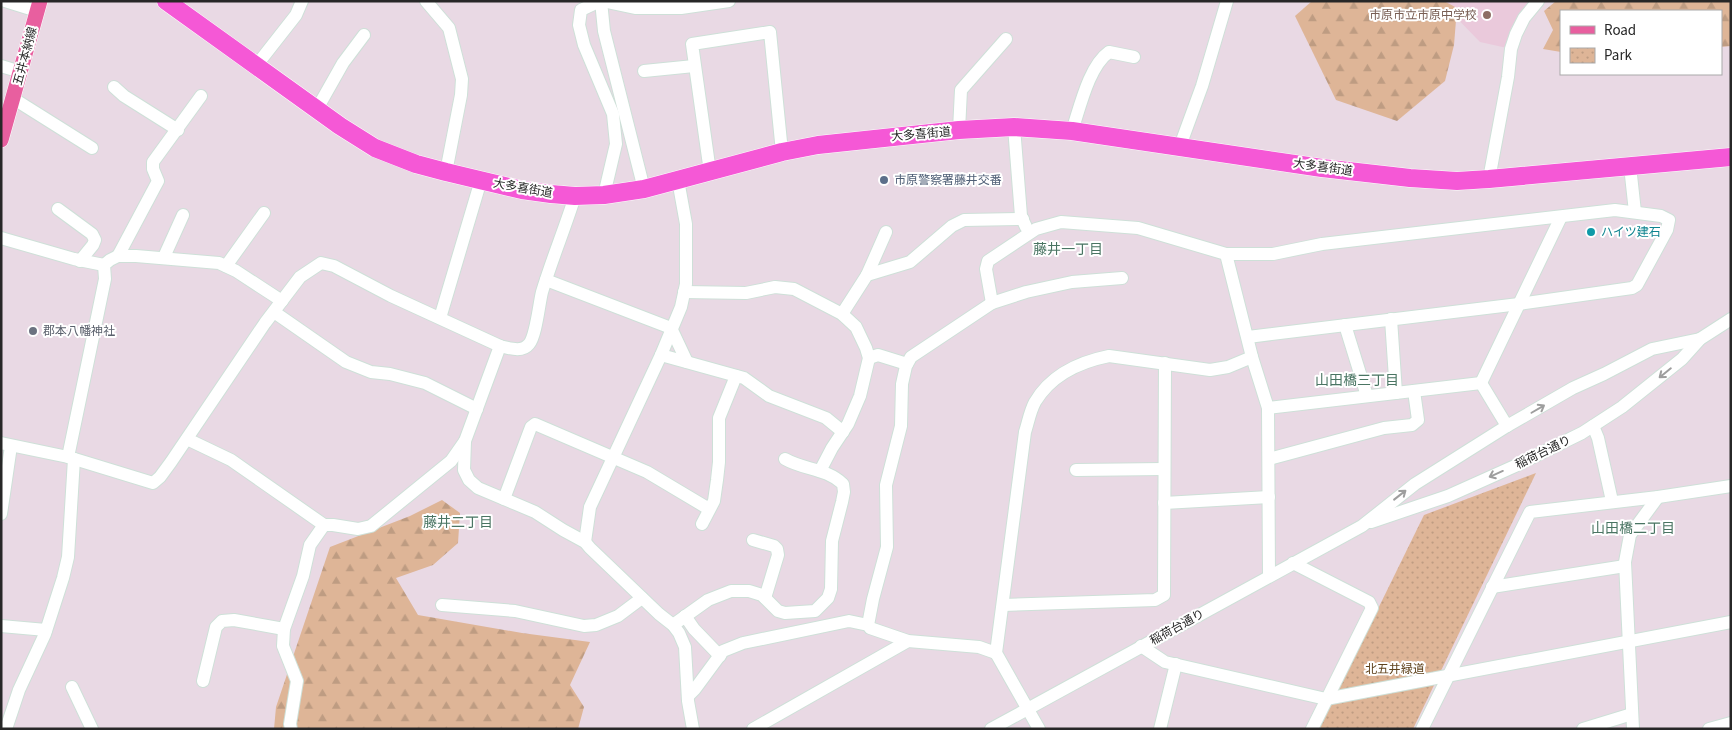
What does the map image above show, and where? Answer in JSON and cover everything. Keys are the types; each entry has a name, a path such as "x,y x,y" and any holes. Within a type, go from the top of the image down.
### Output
{"highway":[{"name":"大多喜街道","path":"166,1 362,141 375,148 416,164 446,172 522,190 575,196 604,195 644,189 782,152 855,140 1014,127 1072,130 1322,168 1410,178 1457,181 1731,157"}],"main road":[{"name":"五井本納線","path":"1,140 22,72 39,6"}],"street":[{"path":"6,1 39,6"},
{"path":"256,66 296,15 302,1"},
{"path":"426,1 449,28 462,79 461,95 446,172"},
{"path":"601,1 604,31 644,189"},
{"path":"604,195 616,144 613,114 584,45 579,25 581,10 601,1 635,8 681,8 729,1"},
{"path":"1180,146 1202,86 1227,1"},
{"path":"1488,179 1516,34 1524,18 1538,1"},
{"path":"710,172 692,44 770,32 782,152"},
{"path":"317,109 343,63 364,35"},
{"path":"959,130 961,90 1006,39"},
{"path":"1072,130 1092,75 1102,57 1109,52 1134,57"},
{"path":"1,66 22,72"},
{"path":"644,71 694,66"},
{"path":"114,87 124,96 178,130"},
{"path":"118,256 158,181 153,169 154,162 201,96"},
{"path":"14,98 92,148"},
{"path":"1014,127 1023,219 1028,234"},
{"path":"1630,166 1635,212"},
{"path":"440,318 481,180"},
{"path":"585,542 590,507 661,355 681,307 686,284 686,224 678,180"},
{"path":"1,514 6,445 71,458 153,482 160,477 282,300 300,277 321,263 334,266 391,296 500,346 514,350 524,349 530,344 546,280 575,196"},
{"path":"58,209 92,234 95,240 80,260"},
{"path":"992,303 986,269 988,261 1036,229 1061,222 1138,228 1226,254 1273,254 1322,244 1615,210 1661,216 1669,220 1667,230 1637,285 1632,288 1519,304 1248,337"},
{"path":"226,266 264,213"},
{"path":"164,258 183,215"},
{"path":"1481,383 1561,216"},
{"path":"867,275 910,262 952,226 964,220 1023,219"},
{"path":"842,314 867,275 886,232"},
{"path":"1,238 104,265"},
{"path":"1226,254 1252,357 1268,408 1269,576"},
{"path":"104,265 118,256 219,263 236,271 282,300"},
{"path":"6,729 18,690 46,630 68,557 71,458 105,279 104,265"},
{"path":"868,625 872,599 887,547 886,485 901,426 902,384 907,364 912,357 992,303 1026,292 1072,282 1122,278"},
{"path":"546,280 671,328 687,362"},
{"path":"684,292 746,293 776,286 794,289 842,314 856,328 870,358 860,396 848,424 820,470"},
{"path":"274,312 346,362 371,372 390,374 425,383 477,409"},
{"name":"稲荷台通り","path":"1362,526 1448,496 1515,466 1593,426 1622,407 1662,376 1682,359 1700,339 1731,319"},
{"path":"1391,320 1396,393"},
{"path":"1345,325 1367,396"},
{"name":"稲荷台通り","path":"991,729 1362,526 1415,484 1507,426 1573,388 1652,349 1700,339"},
{"path":"500,346 465,442 463,463 469,480 478,488 535,512 585,542 642,598 673,625 685,647 688,696 694,729"},
{"path":"661,355 744,378 769,396 826,418 843,432"},
{"path":"870,358 878,356 907,364"},
{"path":"1039,729 996,653 1025,432 1035,403 1051,381 1073,366 1109,356 1210,370 1228,367 1252,357"},
{"path":"1003,605 1156,600 1164,595 1165,363"},
{"path":"702,524 714,501 719,462 719,418 736,376"},
{"path":"1268,408 1481,383"},
{"path":"1481,383 1507,426"},
{"path":"1269,459 1384,428 1412,425 1418,420 1414,391"},
{"path":"504,499 531,427 535,424 648,472 709,509"},
{"path":"1593,426 1598,438 1612,501"},
{"path":"187,439 231,460 324,525 358,529 370,526 451,461 465,442"},
{"path":"673,625 708,600 731,591 749,591 762,595 778,611 785,613 815,611 828,598 831,589 832,541 844,492 843,484 820,470 794,464 785,459"},
{"path":"1076,470 1164,469"},
{"path":"1422,729 1530,512 1658,497 1731,486"},
{"path":"1164,503 1269,497"},
{"path":"1633,729 1625,566 1630,535 1658,497"},
{"path":"291,729 290,724 297,681 283,646 284,630 303,576 310,545 324,525"},
{"path":"753,540 774,546 777,549 778,555 766,598"},
{"path":"1293,564 1368,602 1372,608 1312,729"},
{"path":"1492,587 1625,566"},
{"path":"442,605 515,611 584,626 596,625 618,616 642,598"},
{"path":"685,616 694,629 720,656"},
{"path":"203,681 216,627 222,621 234,620 284,630"},
{"path":"688,696 695,690 723,651 743,643 849,621 868,625 870,628 908,640 979,647 996,653"},
{"path":"1141,646 1165,662 1326,699 1731,622"},
{"path":"1,626 46,630"},
{"path":"753,729 908,640"},
{"path":"1160,729 1176,664"},
{"path":"72,687 92,729"},
{"path":"1583,729 1632,714"},
{"path":"1709,729 1731,723"}],"shaded area":[{"name":"市原市立市原中学校","path":"1440,1 1530,1 1511,28 1507,48 1480,42"}],"green space":[{"path":"1312,1 1444,1 1457,8 1454,45 1445,81 1397,121 1336,100 1295,16"},
{"path":"1556,1 1731,1 1731,46 1722,47 1722,10 1560,10 1560,52 1543,49 1553,30 1544,11"},
{"name":"北五井緑道","path":"1536,473 1413,729 1319,729 1424,515"},
{"path":"442,500 460,513 458,543 433,565 396,578 418,615 522,633 590,642 570,685 584,707 578,729 274,729 276,707 330,547 410,516"}],"place":[{"name":"市原市立市原中学校","path":"1487,15"},
{"name":"市原警察署藤井交番","path":"884,180"},
{"name":"ハイツ建石","path":"1591,232"},
{"name":"郡本八幡神社","path":"33,331"}],"district":[{"name":"藤井一丁目","path":"1068,249"},
{"name":"山田橋三丁目","path":"1357,380"},
{"name":"藤井二丁目","path":"458,522"},
{"name":"山田橋二丁目","path":"1633,528"}]}
